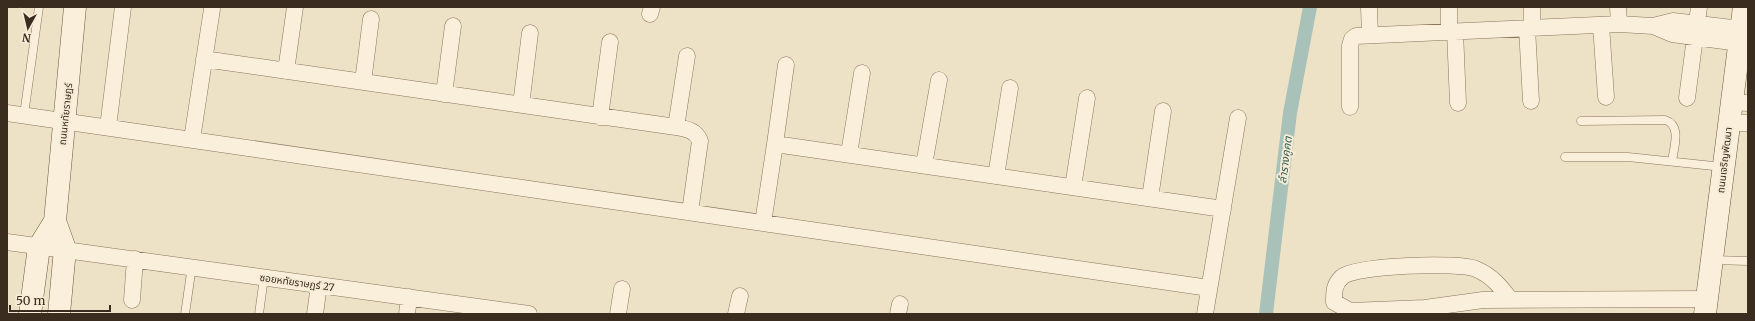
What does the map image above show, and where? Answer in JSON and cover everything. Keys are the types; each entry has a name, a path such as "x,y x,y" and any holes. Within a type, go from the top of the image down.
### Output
{"main road":[{"name":"ถนนหทัยราษฎร์","path":"59,314 65,249 55,221 76,7"},
{"name":"ถนนเจริญพัฒนา","path":"1705,306 1724,167 1738,103 1740,36 1744,7"},
{"name":"ถนนหทัยราษฎร์","path":"30,314 39,247 55,221"}],"street":[{"path":"108,127 123,7"},
{"path":"286,71 295,7"},
{"path":"1369,7 1370,35"},
{"path":"1449,7 1458,103"},
{"path":"1531,101 1529,28 1532,7"},
{"path":"1618,7 1619,24"},
{"path":"1687,98 1700,7"},
{"path":"192,139 212,9"},
{"path":"364,82 372,19"},
{"path":"1350,107 1350,46 1352,39 1356,36 1619,24 1653,26 1673,20 1696,31 1740,36"},
{"path":"1601,25 1606,97"},
{"path":"444,94 452,26"},
{"path":"521,105 530,33"},
{"path":"600,117 610,42"},
{"path":"676,127 687,56"},
{"path":"204,59 676,127 696,133 700,141 690,212"},
{"path":"763,223 786,65"},
{"path":"849,154 862,72"},
{"path":"924,166 939,80"},
{"path":"996,176 1010,88"},
{"path":"1072,187 1087,98"},
{"path":"1150,198 1163,111"},
{"path":"7,113 64,120 1209,288"},
{"path":"1205,314 1238,118"},
{"path":"775,144 1223,209"},
{"name":"ซอยหทัยราษฎร์ 27","path":"7,242 192,266 529,314"},
{"path":"132,300 135,259"},
{"path":"1510,299 1496,281 1475,269 1448,266 1408,266 1357,271 1342,276 1334,288 1334,302 1350,311 1425,308 1483,300 1510,299 1705,306"},
{"path":"315,314 319,285"},
{"path":"618,314 622,290"},
{"path":"736,314 740,296"},
{"path":"407,314 409,297"}],"lane":[{"path":"24,115 39,7"},
{"path":"1581,121 1665,120 1672,122 1676,133 1672,161"},
{"path":"1565,158 1628,157 1724,167"},
{"path":"1711,260 1748,261"},
{"path":"185,314 192,266"},
{"path":"259,314 264,277"}],"waterway":[{"name":"ลำรางคูคต","path":"1266,314 1290,113 1310,7"}]}
